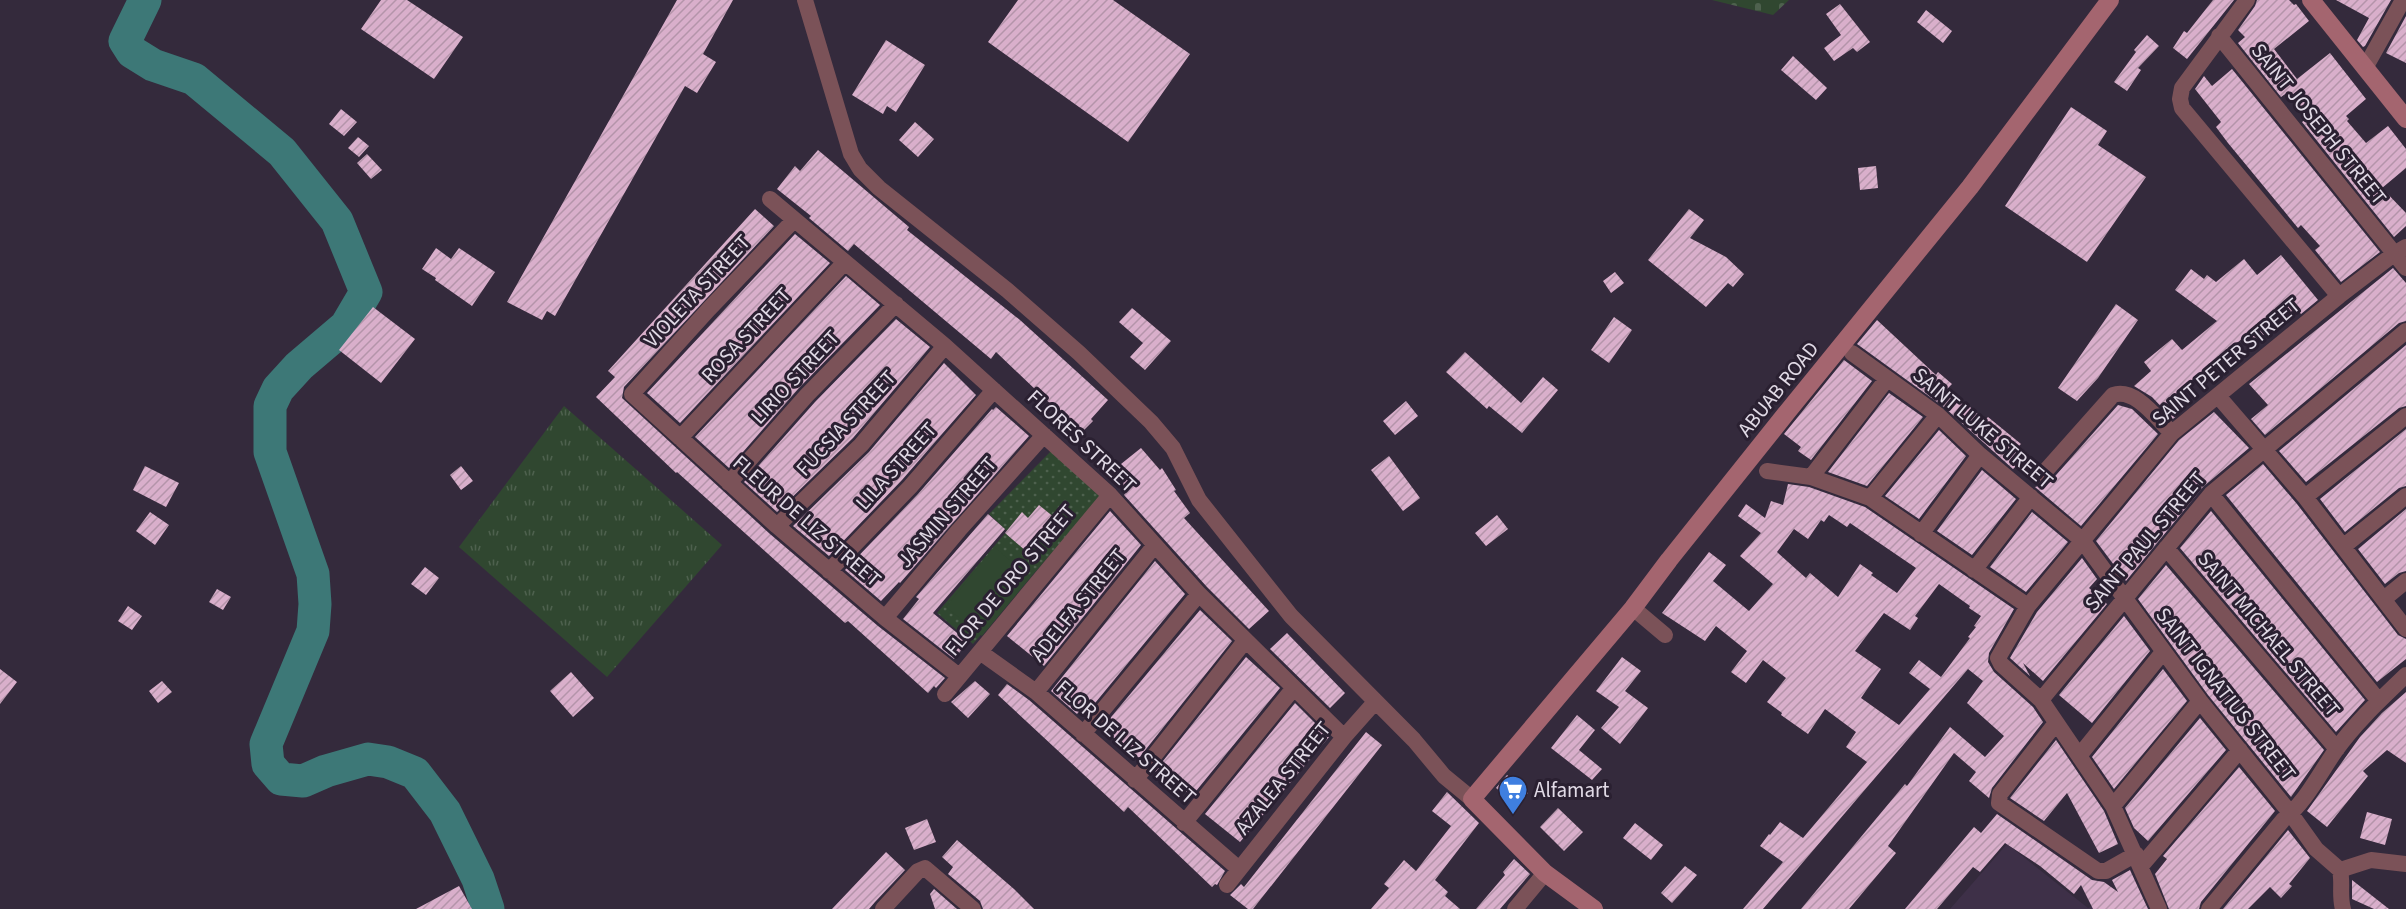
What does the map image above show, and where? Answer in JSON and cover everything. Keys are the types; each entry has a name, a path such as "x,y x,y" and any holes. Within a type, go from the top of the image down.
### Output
{"street":[{"path":"805,0 851,154 860,169 879,188 1016,298 1079,353 1151,422 1173,448 1199,500 1291,616 1414,740 1444,776 1472,799 1545,873 1594,909"},
{"name":"ABUAB ROAD","path":"1472,799 1633,608 1788,411 1970,187 2110,0"},
{"path":"2247,0 2182,88 2180,99 2182,108 2339,296"},
{"path":"2311,0 2406,119"},
{"path":"2365,69 2403,0"},
{"name":"SAINT JOSEPH STREET","path":"2219,36 2400,250 2406,268"},
{"name":"FLORES STREET","path":"770,199 896,303 1110,495 1199,594 1293,689 1344,736"},
{"name":"VIOLETA STREET","path":"633,393 794,220"},
{"name":"SAINT PETER STREET","path":"2041,700 2001,664 1998,658 2028,606 2172,433 2339,296 2400,250"},
{"name":"ROSA STREET","path":"680,438 845,262"},
{"name":"LIRIO STREET","path":"729,483 807,395 896,303"},
{"name":"SAINT PAUL STREET","path":"2041,700 2211,494 2406,332"},
{"name":"FUCSIA STREET","path":"777,526 861,445 945,346"},
{"name":"SAINT LUKE STREET","path":"1852,352 1938,415 1980,455 2082,540"},
{"path":"1811,477 1887,379"},
{"name":"LILA STREET","path":"829,571 910,487 994,390"},
{"path":"2041,476 2113,395 2120,392 2133,396 2172,433"},
{"name":"FLEUR DE LIZ STREET","path":"633,393 633,396 777,526 885,618 959,676"},
{"path":"2218,396 2305,497 2406,629"},
{"path":"1870,498 1938,415"},
{"path":"2305,497 2406,416"},
{"name":"JASMIN STREET","path":"885,618 959,530 1044,435"},
{"path":"1921,534 1980,455"},
{"path":"1767,471 1811,477 1870,498 2028,606"},
{"path":"2211,494 2379,701"},
{"name":"FLOR DE ORO STREET","path":"945,694 1110,495"},
{"path":"2344,546 2406,496"},
{"path":"1974,570 2031,497"},
{"name":"SAINT IGNATIUS STREET","path":"2082,540 2200,701 2291,814 2316,849 2340,870"},
{"name":"ADELFA STREET","path":"1036,692 1155,545"},
{"name":"SAINT MICHAEL STREET","path":"2166,548 2337,749"},
{"path":"2384,599 2406,581"},
{"path":"1083,734 1199,594"},
{"path":"1633,608 1665,634"},
{"path":"1135,780 1245,641"},
{"name":"FLOR DE LIZ STREET","path":"980,652 1036,692 1239,869"},
{"path":"2079,756 2163,652"},
{"path":"2209,909 2283,820 2291,814 2319,778 2337,749 2379,701 2406,675"},
{"path":"1184,822 1293,689"},
{"path":"2041,700 2113,806 2159,909"},
{"path":"2113,806 2200,701"},
{"name":"AZALEA STREET","path":"1227,885 1344,736 1375,702"},
{"path":"2056,723 2000,794 1999,803 2098,871 2106,871 2138,860 2240,750"},
{"path":"2343,909 2340,898 2340,870 2371,860 2406,864"},
{"path":"883,909 918,871 925,868 973,909"},
{"path":"1515,909 1545,873"}],"shaded area":[{"path":"2007,844 2088,908 2109,899 2114,909 1950,909"}],"green space":[{"path":"1712,0 1789,0 1773,15"},
{"path":"564,406 722,545 607,677 459,547"},
{"path":"1055,447 1101,496 973,644 937,613 1007,531 989,514"},
{"path":"994,547 1031,577 982,636 946,607"}],"building":[{"path":"381,0 407,0 463,37 434,79 361,29"},
{"path":"677,0 733,0 703,54 716,62 697,93 685,86 555,316 547,311 542,320 507,302"},
{"path":"1018,0 1113,0 1190,54 1128,142 988,42"},
{"path":"2213,0 2234,0 2187,59 2173,48 2184,31 2187,33"},
{"path":"2257,0 2289,0 2294,5 2296,4 2309,21 2274,49 2297,79 2330,53 2366,99 2346,116 2349,119 2347,121 2366,143 2388,126 2406,149 2406,168 2382,188 2406,213 2406,226 2394,237 2302,122 2309,117 2288,92 2281,97 2238,43 2245,37 2238,30"},
{"path":"2336,0 2391,0 2363,47 2357,40 2369,18"},
{"path":"1840,4 1870,42 1857,52 1853,48 1834,61 1824,48 1841,35 1826,14"},
{"path":"1926,10 1952,31 1943,43 1917,22"},
{"path":"2406,16 2406,63 2386,53"},
{"path":"2147,35 2159,46 2138,68 2141,70 2127,91 2114,82 2136,52 2134,50"},
{"path":"886,40 925,65 896,112 887,106 883,114 852,95"},
{"path":"1793,56 1827,88 1816,100 1781,70"},
{"path":"2232,69 2380,252 2341,282 2315,250 2320,246 2301,225 2298,228 2228,143 2216,127 2221,122 2195,89 2204,76 2212,86"},
{"path":"2071,107 2107,131 2098,145 2146,177 2087,262 2005,206"},
{"path":"341,109 357,122 344,136 329,124"},
{"path":"915,122 934,139 918,157 899,140"},
{"path":"358,137 369,146 359,157 348,148"},
{"path":"818,150 909,227 907,230 1020,320 1108,400 1081,433 996,352 991,359 854,244 848,251 809,218 811,216 777,189 795,166 800,171"},
{"path":"367,154 382,170 371,179 357,163"},
{"path":"1876,166 1878,188 1860,190 1858,168"},
{"path":"755,209 774,226 624,387 622,398 770,534 878,626 945,678 928,693 848,621 845,623 676,473 596,397 615,377 608,371"},
{"path":"1689,209 1704,220 1690,238 1726,257 1744,274 1733,287 1728,283 1706,307 1648,260"},
{"path":"795,234 830,263 680,423 647,393"},
{"path":"436,248 451,259 459,248 495,272 472,306 422,269"},
{"path":"2281,255 2318,300 2301,314 2296,308 2250,346 2243,338 2176,393 2183,401 2176,407 2181,412 2173,419 2152,397 2134,386 2151,371 2144,362 2172,339 2182,350 2217,321 2175,290 2191,269 2204,279 2207,275 2216,282 2244,259 2257,275"},
{"path":"2393,268 2406,283 2406,321 2399,323 2265,435 2251,419 2268,405 2249,384"},
{"path":"1615,272 1624,283 1611,293 1603,281"},
{"path":"846,276 880,305 799,388 729,468 695,437"},
{"path":"2116,304 2138,320 2098,378 2077,401 2058,388"},
{"path":"373,307 415,339 381,383 339,350"},
{"path":"1132,308 1171,341 1145,370 1130,357 1143,343 1119,322"},
{"path":"1614,317 1632,330 1609,363 1591,350"},
{"path":"896,319 930,347 853,438 777,512 744,482 815,402"},
{"path":"1877,320 1936,375 1938,372 1952,384 1947,389 1968,409 1970,407 1985,420 1988,417 2021,444 2019,446 2028,454 2013,469 1944,407 1857,344"},
{"path":"2406,345 2406,406 2399,408 2306,482 2279,451"},
{"path":"1465,352 1521,403 1543,377 1558,390 1522,433 1489,406 1487,409 1446,372"},
{"path":"1844,360 1872,381 1811,460 1798,451 1801,447 1784,434"},
{"path":"944,363 976,395 902,480 829,556 793,526 869,452"},
{"path":"1889,393 1923,417 1867,486 1828,472"},
{"path":"1406,401 1418,416 1395,435 1383,421"},
{"path":"2118,405 2132,409 2158,434 2081,526 2035,487 2049,483"},
{"path":"996,407 1029,436 900,583 881,601 845,570 918,494"},
{"path":"2214,412 2249,448 2203,487 2126,581 2096,541 2179,440"},
{"path":"2406,429 2406,486 2399,488 2345,532 2320,499"},
{"path":"1939,430 1966,456 1919,519 1885,496"},
{"path":"1141,448 1160,470 1162,468 1176,490 1174,491 1190,513 1184,518 1269,611 1249,629 1207,587 1124,495 1127,491 1111,472"},
{"path":"1389,456 1420,498 1403,511 1371,470"},
{"path":"2263,464 2297,504 2398,635 2406,639 2406,659 2377,682 2226,495"},
{"path":"145,466 179,483 166,507 133,490"},
{"path":"461,466 473,481 461,490 450,475"},
{"path":"1982,470 2016,499 1972,555 1937,531"},
{"path":"1788,484 1809,487 1865,507 2014,609 1989,653 1988,662 1994,672 2033,707 2043,722 1992,788 1989,798 1969,781 1976,772 1954,753 1888,846 1896,853 1849,909 1801,909 1905,784 1907,786 1950,727 1985,757 2004,736 1967,703 1983,681 1968,669 1763,909 1743,909 1783,862 1760,846 1769,834 1780,822 1803,838 1867,762 1846,747 1856,732 1825,709 1808,734 1767,702 1786,678 1763,660 1746,683 1731,672 1747,651 1716,626 1705,641 1662,613 1709,552 1726,565 1713,581 1749,611 1773,584 1740,556 1761,533 1738,516 1746,504 1765,518 1771,501 1783,505","holes":["1829,515 1847,527 1850,523 1916,568 1897,593 1871,575 1873,573 1860,564 1838,597 1810,573 1806,578 1777,552 1794,529 1808,539 1821,520 1824,522","1939,584 1981,616 1968,637 1970,638 1941,677 1919,660 1909,673 1930,689 1899,725 1861,698 1881,669 1855,651 1884,613 1910,630 1918,618 1915,616"]},
{"path":"1039,505 1055,518 1026,551 1005,533 1022,512 1028,518"},
{"path":"2406,509 2406,571 2399,573 2385,584 2358,549"},
{"path":"1110,511 1141,545 1044,666 1007,636"},
{"path":"2211,511 2365,700 2336,732 2180,548"},
{"path":"150,512 169,525 155,545 136,531"},
{"path":"2032,512 2068,542 2026,592 1990,567"},
{"path":"988,514 1005,529 933,613 968,642 954,659 903,619 919,599 916,597"},
{"path":"1497,515 1508,529 1486,546 1475,533"},
{"path":"2082,558 2097,579 2089,588 2107,604 2043,681 2023,663 2030,676 2010,658 2037,612"},
{"path":"1155,561 1185,594 1086,714 1081,710 1077,714 1051,691"},
{"path":"2166,565 2324,750 2291,797 2208,695 2138,599"},
{"path":"425,567 439,578 426,595 411,584"},
{"path":"217,589 231,597 223,610 209,602"},
{"path":"128,606 142,616 132,630 118,621"},
{"path":"1200,610 1232,641 1139,758 1102,728"},
{"path":"2124,616 2150,651 2092,723 2059,695"},
{"path":"1287,633 1345,693 1330,708 1270,649"},
{"path":"1246,657 1280,688 1192,796 1169,778 1166,781 1155,771"},
{"path":"1622,657 1641,671 1625,691 1648,708 1620,744 1601,728 1619,707 1596,691"},
{"path":"0,669 17,682 0,704"},
{"path":"2163,669 2187,701 2114,789 2092,757"},
{"path":"571,672 594,698 573,717 550,691"},
{"path":"162,681 172,692 158,703 149,691"},
{"path":"975,681 990,694 968,718 951,702"},
{"path":"1007,684 1029,700 1225,871 1217,885 1212,887 1128,807 1124,812 998,695"},
{"path":"2406,692 2406,763 2387,750 2363,771 2368,776 2327,827 2307,811 2360,737"},
{"path":"1295,703 1329,737 1240,842 1205,814"},
{"path":"1577,715 1595,730 1579,750 1602,769 1592,780 1551,748"},
{"path":"2200,718 2226,750 2148,841 2134,828 2125,808"},
{"path":"1366,732 1382,745 1253,909 1248,909 1230,895 1241,884 1244,887"},
{"path":"2056,740 2104,811 2118,844 2099,853 2067,793 2044,821 2010,798"},
{"path":"2239,767 2275,811 2201,902 2199,909 2169,909 2155,874 2167,859 2163,856"},
{"path":"1507,775 1528,793 1518,806 1496,788"},
{"path":"1447,792 1479,823 1435,880 1448,892 1445,896 1460,909 1371,909 1389,888 1384,884 1404,860 1416,871 1451,826 1432,811"},
{"path":"1558,808 1583,832 1564,851 1540,827"},
{"path":"2367,812 2392,819 2385,845 2360,838"},
{"path":"1997,814 2092,880 2104,882 2118,892 2112,880 2130,870 2148,909 2093,909 2081,885 2074,894 2040,866 2005,843 1980,872 1973,867 1937,909 1905,909 1974,827 1981,833"},
{"path":"927,819 936,842 914,850 905,828"},
{"path":"1635,823 1663,845 1651,860 1623,838"},
{"path":"2288,830 2310,858 2289,884 2292,886 2281,898 2270,887 2248,909 2223,909"},
{"path":"957,840 1034,909 983,909 980,901 948,874 953,867 942,857"},
{"path":"886,852 905,870 869,909 832,909"},
{"path":"1514,859 1530,874 1500,909 1476,909 1505,875 1503,872"},
{"path":"1685,866 1697,875 1672,903 1661,893"},
{"path":"2352,880 2389,909 2374,909 2352,899"},
{"path":"459,886 472,909 416,909"},
{"path":"934,889 957,909 935,909 930,894"}],"waterway":[{"path":"145,0 125,41 132,52 153,65 194,79 282,152 337,221 366,292 346,326 299,366 278,389 270,406 270,452 313,574 315,604 313,631 266,744 268,764 281,779 303,781 326,771 368,759 388,762 415,773 445,812 478,879 488,909"}],"place":[{"name":"Alfamart","path":"1513,816"}]}
